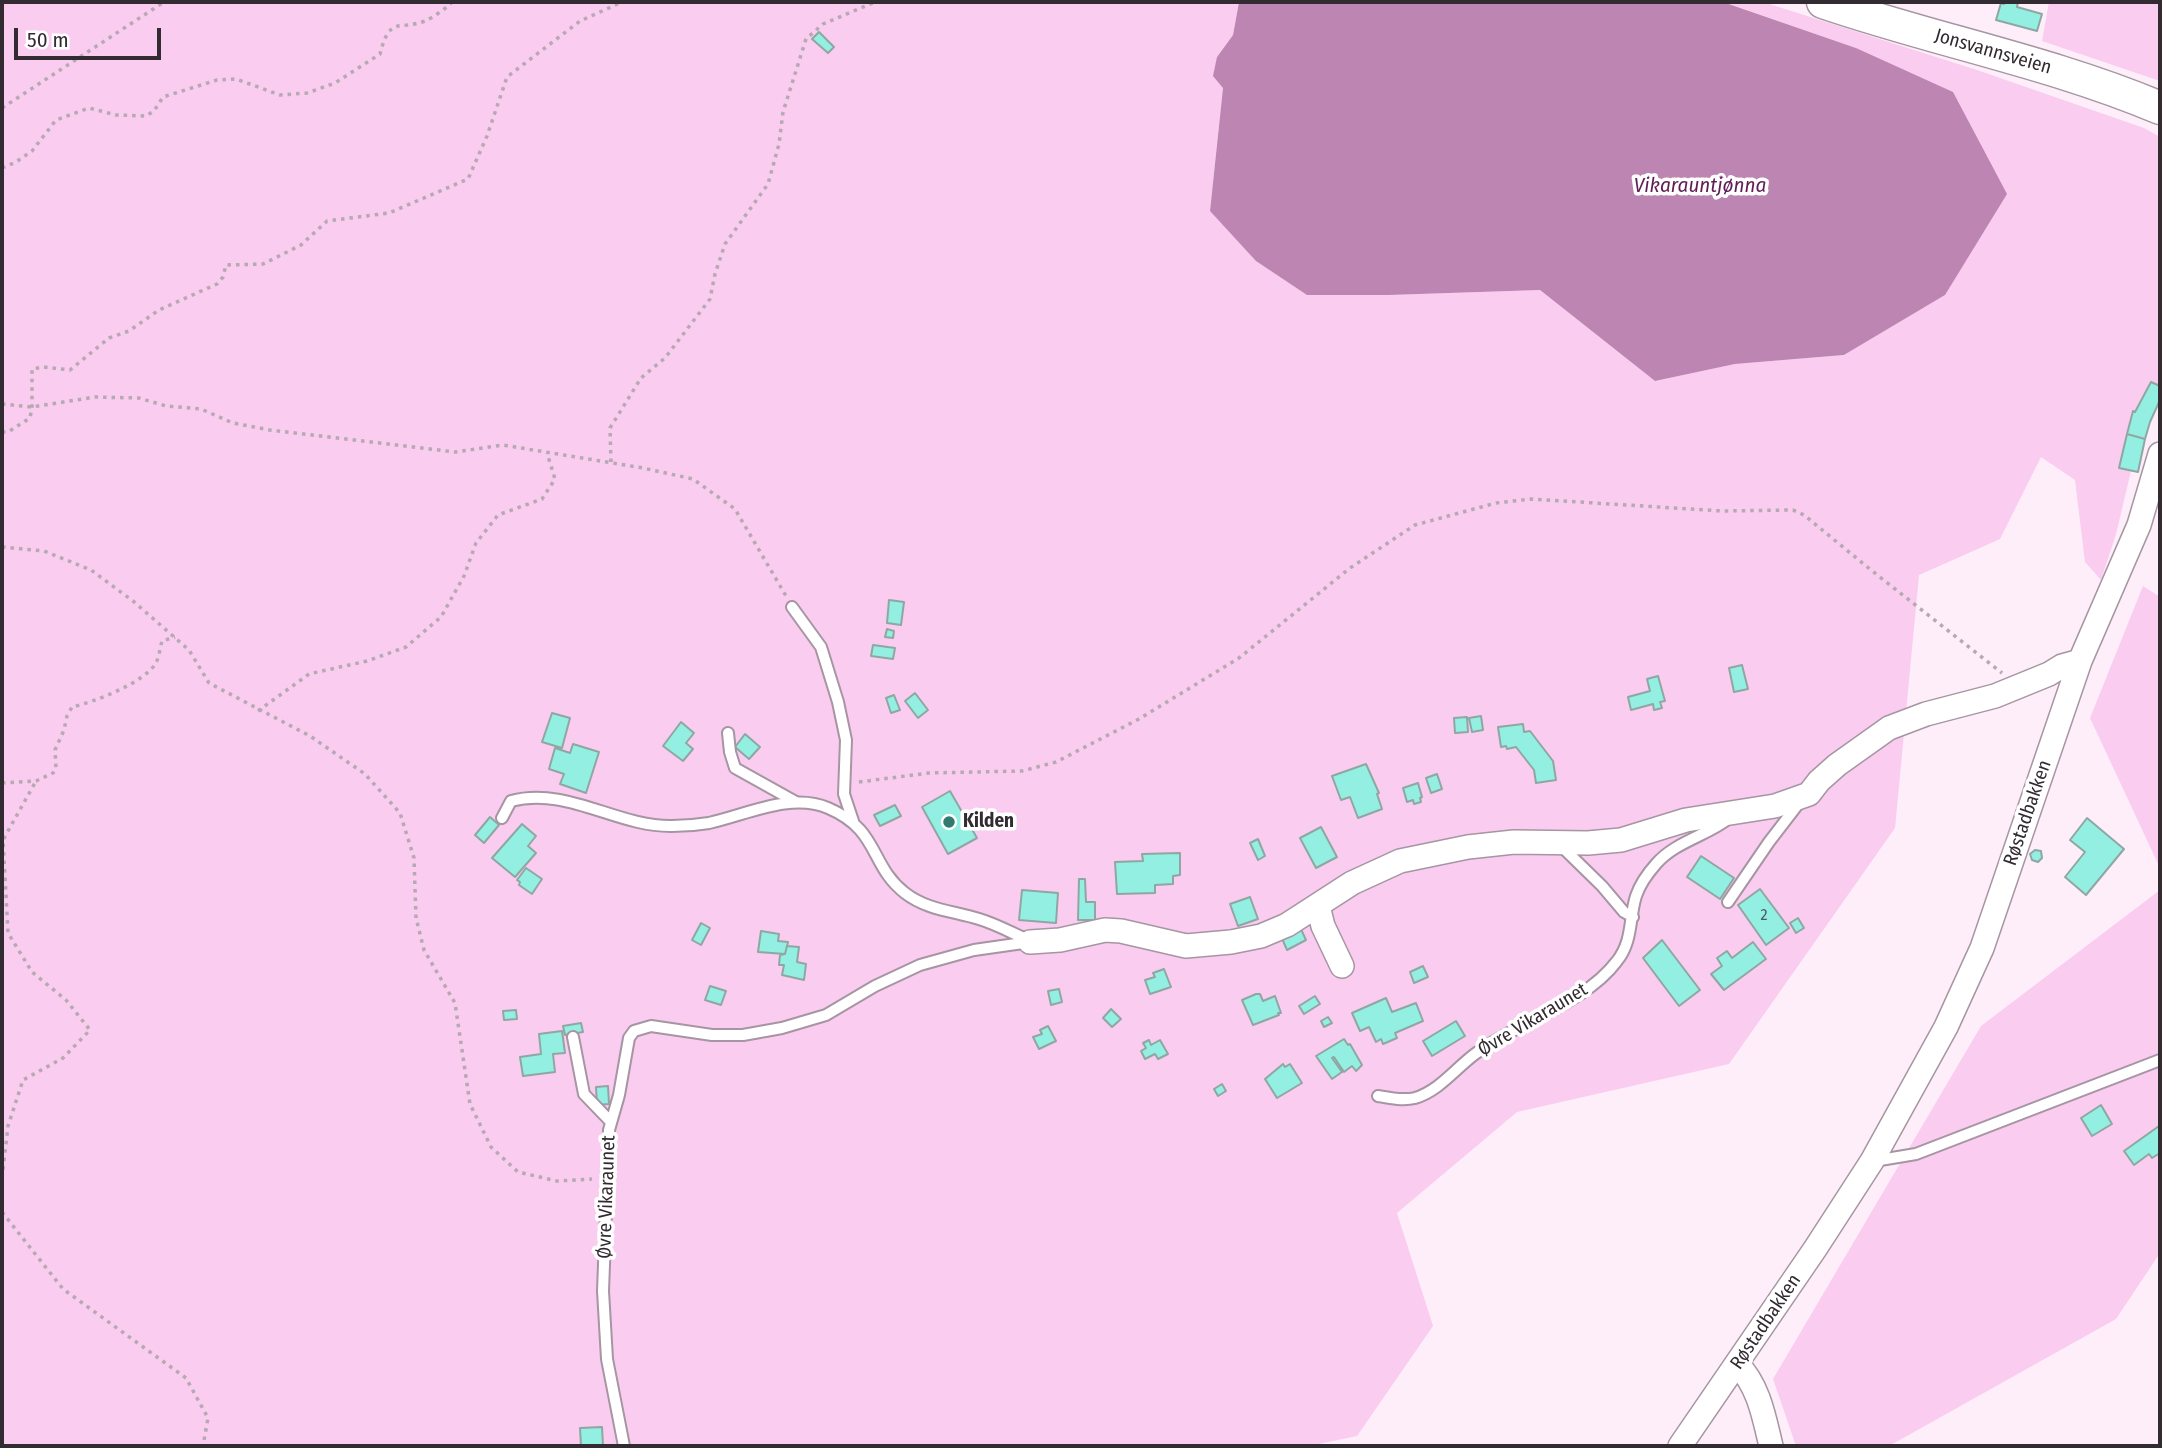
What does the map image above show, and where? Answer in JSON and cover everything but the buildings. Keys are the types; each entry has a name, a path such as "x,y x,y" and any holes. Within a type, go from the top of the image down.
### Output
{"main road":[{"name":"Jonsvannsveien","path":"1822,2 2057,70 2160,108"}],"street":[{"name":"Røstadbakken","path":"1680,1446 1815,1250 1872,1161 1946,1027 1972,972 2080,662 2155,495 2160,454"},
{"name":"Øvre Vikaraunet","path":"1030,942 1060,940 1105,930 1121,931 1186,946 1231,943 1261,936 1287,925 1352,883 1400,861 1468,847 1514,842 1621,840 1686,820 1774,806 1809,794 1837,765 1889,728 1908,720 1995,696 2062,666 2080,662"},
{"path":"1318,906 1342,966"},
{"path":"1737,1364 1756,1392 1771,1446"}],"lane":[{"name":"Øvre Vikaraunet","path":"792,607 821,647 834,689 846,740 843,784 853,821"},
{"name":"Øvre Vikaraunet","path":"728,733 735,768 796,802 827,807 853,821 866,834 892,879 914,899 947,912 980,919 1030,942"},
{"name":"Øvre Vikaraunet","path":"1728,902 1777,831 1809,794"},
{"name":"Øvre Vikaraunet","path":"502,818 511,801 524,798 579,803 638,823 661,826 707,824 796,802"},
{"name":"Øvre Vikaraunet","path":"1377,1096 1415,1098 1432,1090 1487,1045 1590,986 1610,970 1625,950 1636,896 1658,861 1719,826 1736,813"},
{"path":"1556,842 1602,886 1624,912 1633,917"},
{"name":"Øvre Vikaraunet","path":"624,1446 607,1359 603,1291 611,1122 620,1094 627,1045 634,1031 651,1026 700,1033 743,1035 782,1028 826,1015 875,986 920,965 964,952 1030,942"},
{"path":"573,1037 584,1094 611,1122"},
{"path":"1872,1161 1916,1154 2160,1060"}],"path":[{"path":"2,108 164,2"},
{"path":"2,168 32,150 56,120 89,108 117,115 146,116 154,111 163,97 217,80 236,79 280,95 307,93 335,83 380,54 390,30 399,24 426,21 445,10 452,2"},
{"path":"2,432 8,432 30,418 32,369 44,367 69,370 109,338 129,331 159,310 217,284 223,277 226,265 263,264 301,245 327,221 389,213 468,179 487,136 507,76 580,21 622,2"},
{"path":"611,462 610,428 641,378 665,358 710,299 724,244 768,184 779,144 783,112 806,39 823,24 875,2"},
{"path":"2,404 32,407 95,397 139,398 166,406 201,408 233,423 270,430 455,452 503,445 611,462 693,479 735,509 792,607"},
{"path":"258,711 309,674 367,661 405,647 441,617 464,576 476,543 498,515 542,499 555,479 547,452"},
{"path":"843,784 929,773 1022,771 1056,762 1149,713 1239,658 1349,568 1415,525 1496,503 1531,499 1722,510 1793,510 1804,514 2020,687"},
{"path":"2,547 44,551 91,570 133,601 189,650 209,683 310,736 365,774 400,813 414,858 416,918 424,950 455,1003 470,1104 491,1147 518,1171 556,1181 608,1178"},
{"path":"2,783 36,781 53,773 56,768 55,750 72,707 92,702 133,682 156,664 162,641 175,637"},
{"path":"2,1178 8,1126 23,1080 63,1058 90,1030 66,1000 32,972 8,933 3,840 36,781"},
{"path":"2,1212 63,1289 186,1378 208,1418 203,1446"}],"shaded area":[{"path":"2,2 1239,2 1233,35 1217,57 1223,88 1210,211 1389,295 1540,290 1655,381 1735,364 1844,355 1945,295 1856,48 1724,2 1763,2 1977,70 2144,128 2160,137 2160,395 2146,408 2116,534 2101,580 2085,562 2075,480 2041,457 2000,539 1919,575 1895,828 1729,1064 1517,1112 1397,1213 1433,1326 1357,1436 1309,1446 2,1446"},
{"path":"2049,2 2160,2 2160,81 2042,41"},
{"path":"2143,586 2160,597 2160,868 2090,718"},
{"path":"2160,890 2160,1253 2116,1319 1889,1446 1796,1446 1773,1379 1981,1026"}],"water":[{"name":"Vikarauntjønna","path":"1239,2 1723,2 1856,48 1953,92 2007,194 1945,295 1844,355 1735,364 1655,381 1540,290 1307,295 1256,261 1210,211 1223,88 1213,76 1217,57 1233,35"}],"place":[{"name":"Kilden","path":"949,822"}]}
